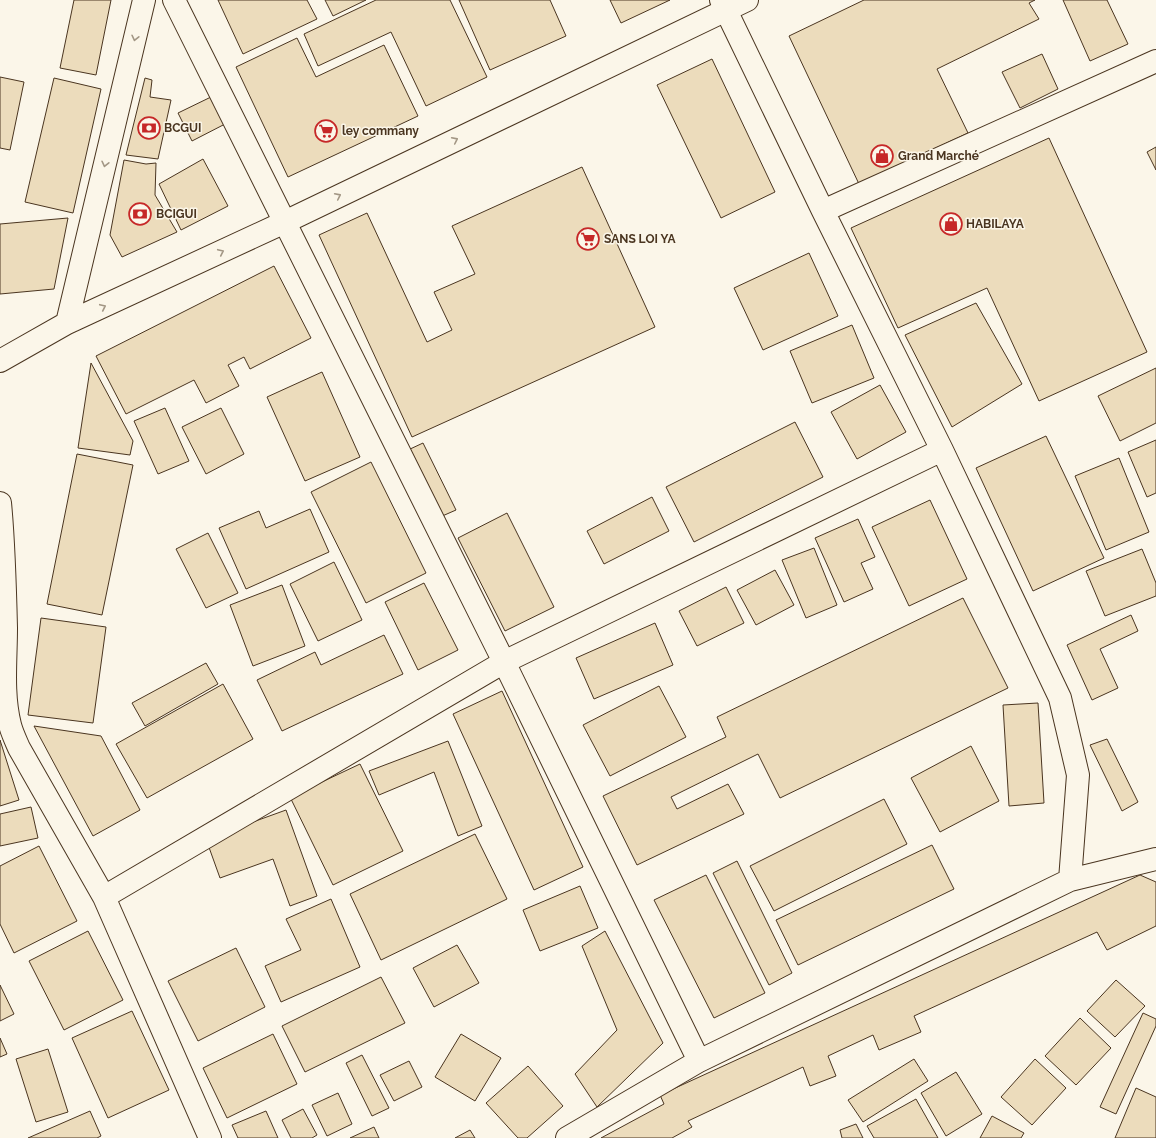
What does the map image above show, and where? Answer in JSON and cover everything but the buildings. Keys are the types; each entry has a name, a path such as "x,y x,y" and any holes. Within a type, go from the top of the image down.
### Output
{"street":[{"path":"68,324 144,0"},
{"path":"174,0 504,662 699,1061"},
{"path":"0,361 68,324 285,222 723,5 747,0"},
{"path":"723,5 823,211 942,450 1060,698 1078,776 1070,880"},
{"path":"823,211 1156,61"},
{"path":"104,896 504,662 942,450"},
{"path":"0,503 6,629 5,674 10,726 19,748 104,896 210,1138"},
{"path":"567,1138 699,1061 1070,880 1156,859"}],"place":[{"name":"BCGUI","path":"149,128"},
{"name":"ley commany","path":"326,131"},
{"name":"Grand Marché","path":"882,156"},
{"name":"BCIGUI","path":"140,214"},
{"name":"HABILAYA","path":"951,224"},
{"name":"SANS LOI YA","path":"588,239"}]}
